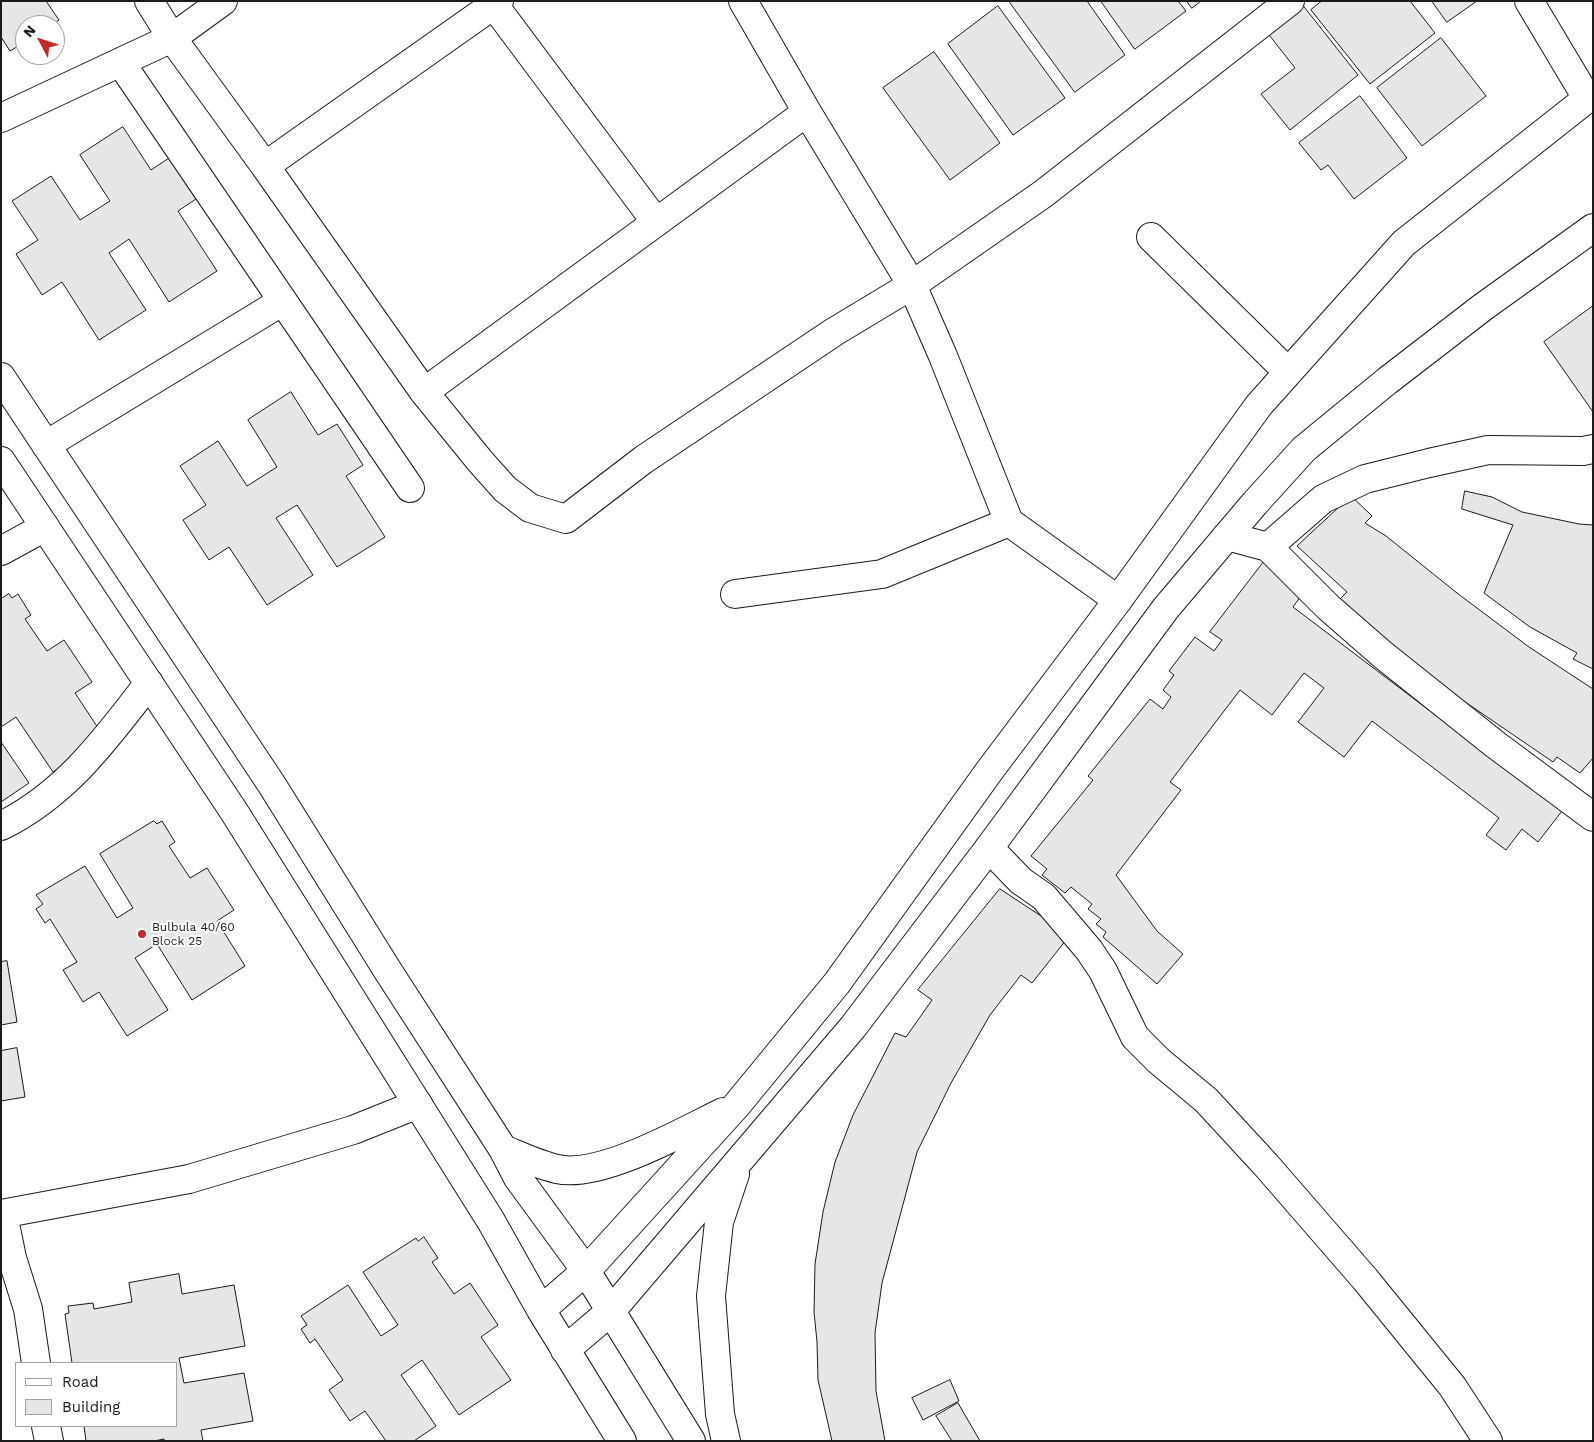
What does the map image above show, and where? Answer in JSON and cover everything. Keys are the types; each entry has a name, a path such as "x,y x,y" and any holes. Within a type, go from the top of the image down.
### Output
{"street":[{"path":"149,1 172,38 265,166 424,392 504,489 530,508 566,519 650,454 834,332 912,285 1043,194 1290,1"},
{"path":"1,118 172,38 223,1"},
{"path":"743,1 807,112 912,285 943,356 1009,522 1118,600"},
{"path":"541,1310 586,1271 736,1106 837,983 990,770 1118,600 1260,405 1288,372 1404,243 1590,96 1529,1"},
{"path":"265,166 497,3 656,222"},
{"path":"121,63 410,488"},
{"path":"424,392 807,112"},
{"path":"565,1350 611,1312 853,1027 989,848 1166,608 1255,503 1304,449 1387,380 1593,228"},
{"path":"1151,237 1288,372"},
{"path":"46,445 283,300"},
{"path":"1,378 272,785 398,987 503,1149 518,1178 586,1271 691,1441"},
{"path":"1268,547 1323,499 1365,479 1488,450 1583,451 1593,449"},
{"path":"1,461 233,810 491,1221 541,1310 622,1441"},
{"path":"735,594 882,574 1009,522"},
{"path":"1,551 45,527"},
{"path":"1227,536 1268,547 1328,607 1383,655 1496,745 1593,817"},
{"path":"1,826 18,817 62,786 105,741 148,683"},
{"path":"989,848 1021,881 1044,897 1089,950 1103,971 1135,1037 1159,1061 1206,1100 1266,1165 1365,1279 1452,1386 1488,1441"},
{"path":"36,1362 28,1309 12,1258 2,1214 189,1179 353,1130 418,1104"},
{"path":"503,1149 558,1170 583,1169 628,1158 736,1106"},
{"path":"726,1441 720,1414 711,1296 719,1222 740,1159"},
{"path":"46,1427 49,1441"}],"building":[{"path":"1,1 46,1 56,15 15,15 15,48 10,51 1,37"},
{"path":"1009,1 1087,1 1125,55 1075,92"},
{"path":"1101,1 1178,1 1186,11 1135,49"},
{"path":"1187,1 1201,1 1192,8"},
{"path":"1322,1 1410,1 1435,33 1370,84 1311,10"},
{"path":"1432,1 1477,1 1447,22"},
{"path":"1301,3 1358,75 1290,130 1261,94 1295,68 1266,31"},
{"path":"998,6 1065,98 1013,135 948,44"},
{"path":"1441,38 1486,96 1422,146 1377,88"},
{"path":"934,52 1000,143 950,180 883,88"},
{"path":"1360,96 1407,158 1354,199 1328,165 1321,170 1299,143"},
{"path":"123,127 151,170 169,158 196,199 178,211 217,271 169,302 129,239 109,253 146,310 99,340 62,282 42,295 16,254 38,240 12,201 51,176 80,220 110,201 80,155"},
{"path":"1593,306 1593,412 1544,342"},
{"path":"291,392 318,435 337,424 363,465 346,476 385,537 337,567 297,505 276,518 313,575 267,605 229,547 209,560 183,520 206,505 180,466 218,441 247,486 277,467 248,420"},
{"path":"1465,491 1492,497 1522,512 1579,524 1593,525 1593,669 1573,659 1577,653 1530,627 1484,593 1513,525 1462,509"},
{"path":"1347,492 1372,516 1365,523 1386,536 1529,647 1593,689 1593,758 1580,773 1557,757 1553,762 1455,695 1337,602 1347,592 1297,546 1340,506"},
{"path":"1266,559 1306,589 1293,607 1562,811 1538,842 1522,829 1506,850 1486,835 1499,818 1372,721 1344,757 1298,722 1324,688 1304,673 1272,715 1240,690 1170,782 1181,790 1116,875 1157,931 1183,954 1157,984 1103,937 1106,932 1096,924 1101,919 1088,909 1092,904 1071,887 1065,893 1042,875 1047,869 1031,856 1093,780 1088,776 1150,699 1163,709 1171,697 1163,690 1174,675 1169,671 1195,637 1214,651 1222,640 1210,632"},
{"path":"9,594 12,598 18,594 31,615 25,619 47,651 64,640 92,682 75,693 104,737 53,772 16,717 1,727 1,599"},
{"path":"1,742 29,783 1,802"},
{"name":"Bulbula 40/60 Block 25","path":"154,821 157,824 162,821 175,842 169,846 190,878 207,868 234,910 217,921 245,966 192,1000 157,944 135,958 168,1010 127,1036 99,992 83,1002 63,970 77,962 50,919 45,923 36,909 43,904 36,895 85,866 117,918 133,908 100,854"},
{"path":"1000,889 1070,935 1032,983 1021,975 990,1015 951,1083 917,1152 882,1283 875,1333 876,1391 885,1441 832,1441 818,1380 814,1312 815,1264 823,1212 835,1162 853,1115 895,1033 906,1037 932,1000 918,990"},
{"path":"7,961 17,1022 1,1025 1,962"},
{"path":"17,1048 25,1097 1,1101 1,1051"},
{"path":"424,1237 438,1258 432,1262 454,1294 470,1283 498,1325 481,1337 511,1380 459,1415 422,1360 401,1375 436,1426 414,1441 386,1441 365,1411 350,1421 329,1390 343,1380 315,1339 310,1343 301,1329 307,1325 301,1316 348,1285 381,1336 398,1325 363,1272 416,1238 418,1241"},
{"path":"179,1274 182,1294 234,1285 245,1346 179,1358 184,1383 244,1373 253,1421 201,1430 203,1441 165,1441 164,1439 154,1441 86,1441 84,1427 178,1427 178,1362 72,1362 65,1314 69,1313 68,1306 93,1303 94,1309 132,1302 129,1283"},
{"path":"950,1380 959,1401 923,1420 912,1398"},
{"path":"958,1403 980,1441 952,1441 936,1416"}],"place":[{"name":"Bulbula 40/60 Block 25","path":"142,934"}]}
